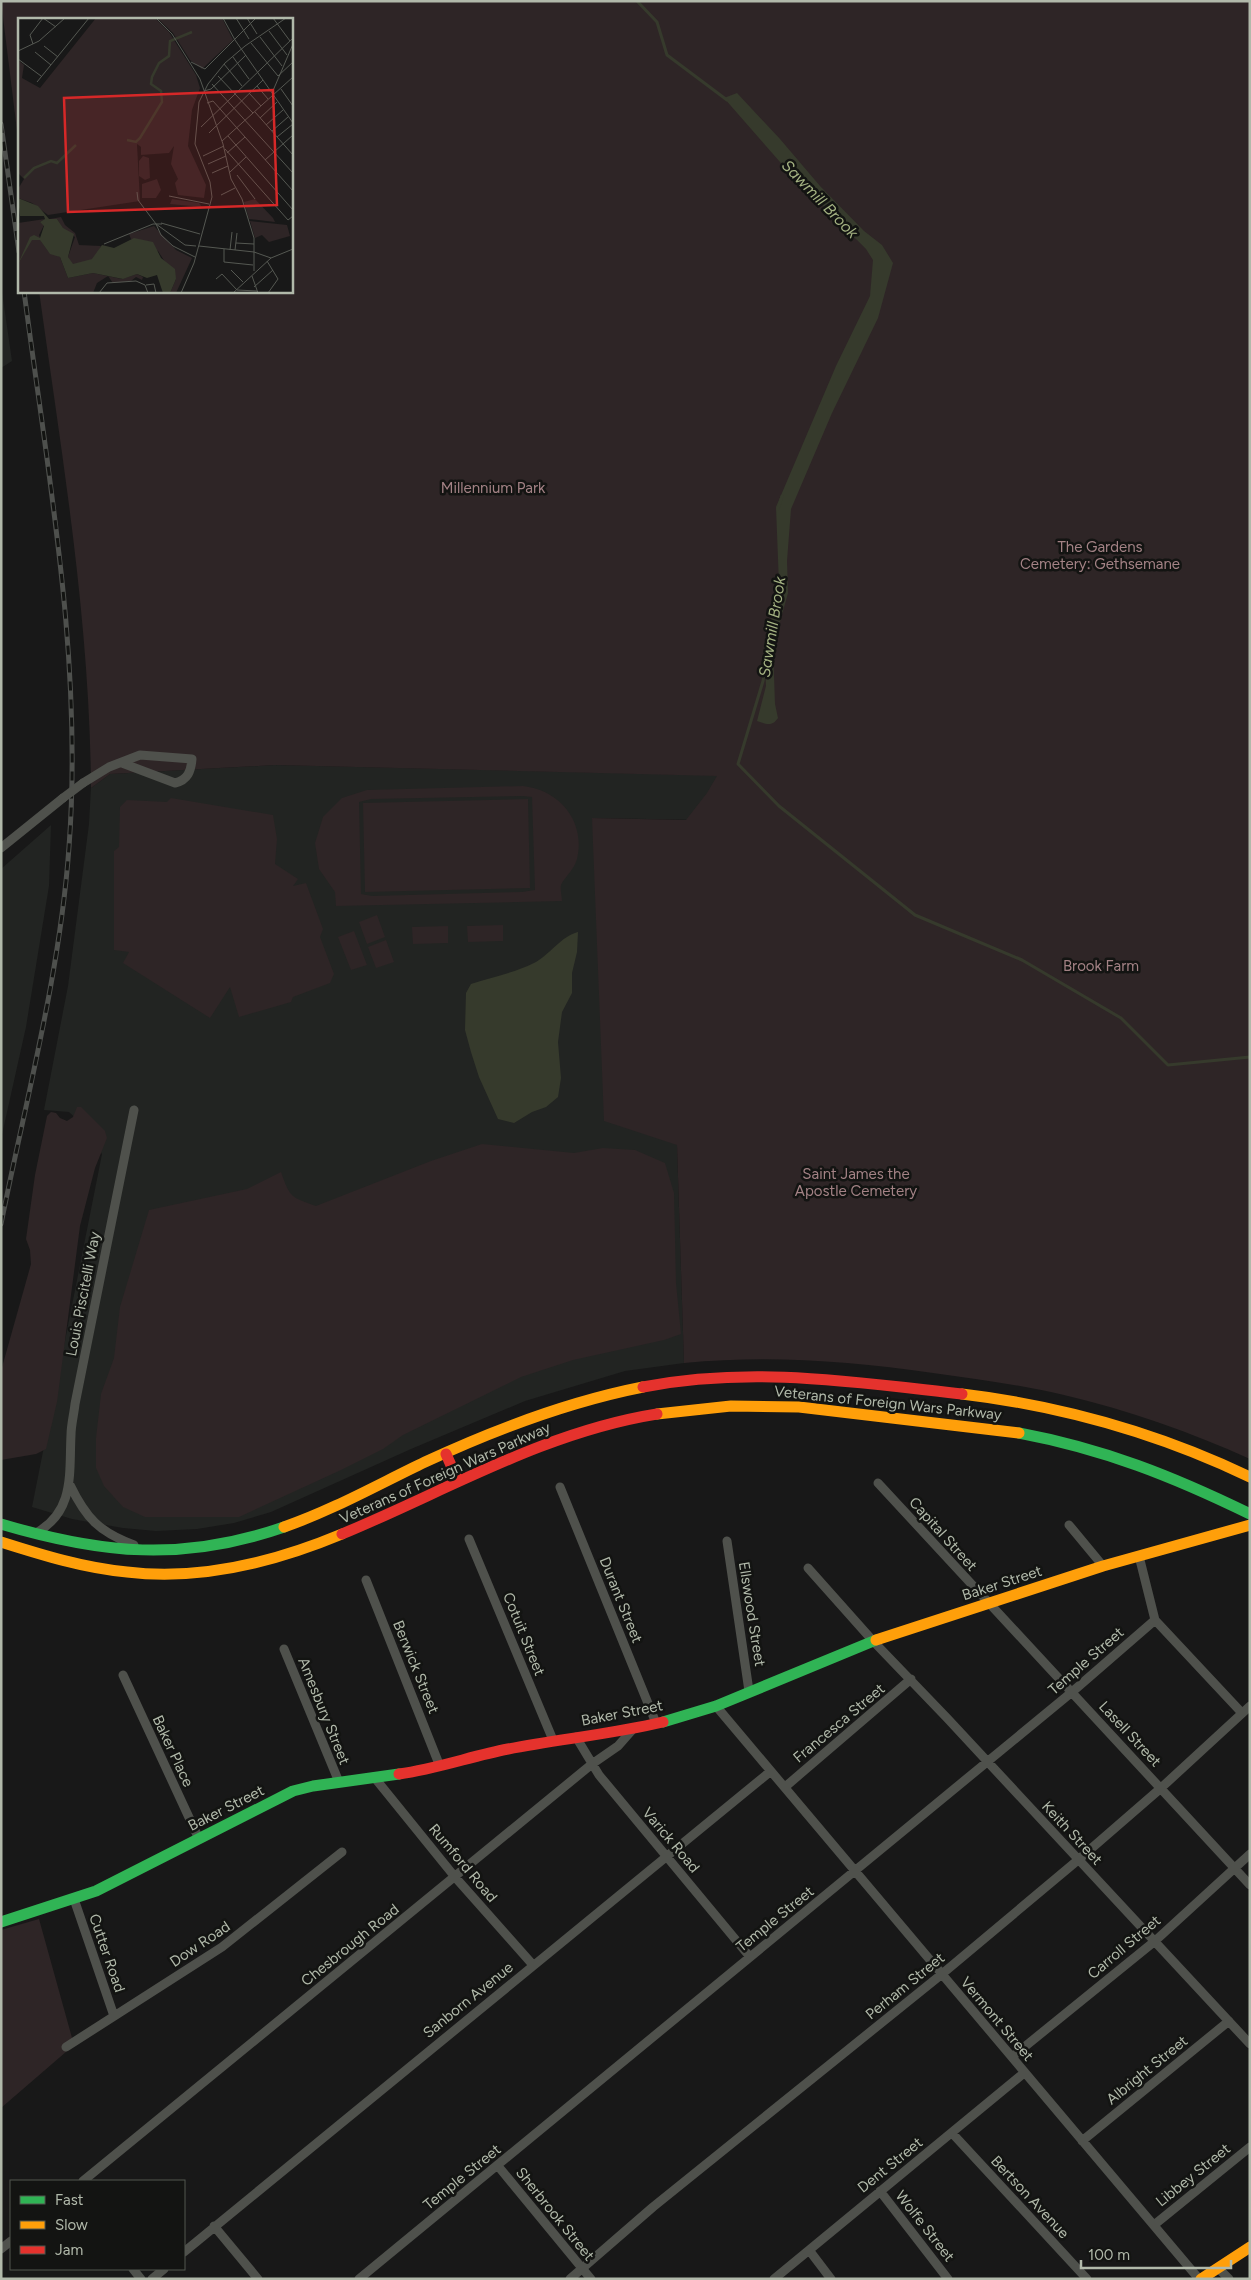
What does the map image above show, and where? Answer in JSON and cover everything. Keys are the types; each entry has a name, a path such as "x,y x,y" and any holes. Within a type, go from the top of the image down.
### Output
{"main road":[{"name":"Veterans of Foreign Wars Parkway","path":"1,1524 33,1534 92,1548 151,1551 214,1546 266,1534 300,1521 530,1417 599,1395 690,1379 780,1376 814,1378 976,1396 1067,1411 1155,1436 1250,1477"},
{"name":"Veterans of Foreign Wars Parkway","path":"1,1542 62,1561 111,1571 154,1574 219,1571 272,1561 307,1550 538,1446 580,1432 624,1420 695,1409 785,1406 983,1427 1071,1443 1140,1464 1250,1514"},
{"path":"446,1454 458,1481"},
{"name":"Baker Street","path":"1,1922 74,1899 116,1882 293,1791 407,1772 553,1740 656,1723 716,1706 873,1641 1102,1566 1250,1525"},
{"path":"1200,2279 1250,2247"}],"street":[{"path":"1,848 63,798 109,766 122,763 140,755 192,759 189,774 183,781 175,783 122,763"},
{"name":"Louis Piscitelli Way","path":"33,1534 48,1526 56,1516 70,1485 71,1432 75,1404 134,1110"},
{"name":"Capital Street","path":"878,1483 988,1604"},
{"name":"Louis Piscitelli Way","path":"70,1485 79,1504 97,1526 112,1537 151,1551"},
{"name":"Durant Street","path":"560,1487 656,1723"},
{"path":"1069,1525 1102,1566"},
{"name":"Cotuit Street","path":"469,1539 553,1740"},
{"name":"Ellswood Street","path":"727,1541 749,1691"},
{"path":"1139,1556 1155,1620 1242,1713"},
{"name":"Keith Street","path":"808,1568 873,1641 911,1679 1250,2044"},
{"name":"Berwick Street","path":"366,1580 439,1764"},
{"name":"Lasell Street","path":"988,1604 1250,1885"},
{"name":"Temple Street","path":"359,2279 988,1762 1155,1620"},
{"name":"Amesbury Street","path":"284,1649 338,1782"},
{"name":"Baker Place","path":"123,1674 199,1838"},
{"name":"Francesca Street","path":"785,1787 911,1679"},
{"name":"Vermont Street","path":"716,1706 854,1872 1200,2279"},
{"name":"Perham Street","path":"570,2279 653,2207 942,1974 1078,1860 1161,1788 1250,1706"},
{"name":"Chesbrough Road","path":"85,2180 592,1764 618,1746 633,1728"},
{"name":"Varick Road","path":"576,1737 592,1764 750,1957"},
{"name":"Sanborn Avenue","path":"185,2251 771,1771"},
{"name":"Rumford Road","path":"374,1777 455,1877 533,1965"},
{"name":"Dow Road","path":"66,2047 222,1947 342,1852"},
{"name":"Carroll Street","path":"1012,2057 1155,1941 1250,1854"},
{"name":"Cutter Road","path":"74,1899 114,2016"},
{"name":"Albright Street","path":"1082,2141 1229,2022"},
{"name":"Dent Street","path":"774,2279 1024,2073"},
{"name":"Bertson Avenue","path":"952,2133 1087,2279"},
{"name":"Libbey Street","path":"1154,2225 1250,2147"},
{"name":"Sherbrook Street","path":"498,2166 591,2279"},
{"name":"Wolfe Street","path":"880,2191 948,2279"},
{"path":"214,2226 258,2279"},
{"path":"809,2250 831,2279"},
{"path":"1218,2268 1229,2279"},
{"path":"152,2279 163,2270"}],"shaded area":[{"path":"1,285 12,361 1,368"},
{"path":"275,765 745,776 759,821 592,818 677,1145 684,1363 625,1371 525,1401 411,1449 271,1512 234,1523 197,1529 156,1531 123,1528 72,1519 32,1507 102,1154 82,1124 69,1112 44,1110 68,986 89,824 91,788 110,774"},
{"path":"51,825 49,886 26,1027 1,1139 1,869"}],"green space":[{"path":"1,1 1250,1 1250,1459 1182,1431 1135,1415 1064,1395 1015,1385 839,1362 778,1359 684,1363 677,1145 604,1121 592,818 686,820 707,793 717,776 275,765 110,774 91,788 86,663 80,601 39,292 292,292 292,18 18,18 18,139"},
{"path":"523,786 548,794 559,801 567,810 574,821 578,833 577,859 574,867 561,885 562,901 336,906 335,892 319,869 315,843 323,817 342,798 367,790","holes":["532,797 535,890 522,892 372,896 361,894 359,802 371,799"]},
{"path":"171,798 273,815 277,839 275,864 298,879 293,886 306,883 323,929 320,937 334,974 330,983 293,997 291,1002 239,1017 230,987 210,1018 123,963 129,952 114,950 114,851 119,847 120,807 127,800 167,802"},
{"path":"528,799 530,888 365,892 363,803"},
{"path":"377,915 385,937 367,944 359,922"},
{"path":"503,925 503,941 468,942 467,926"},
{"path":"448,926 448,943 413,944 412,927"},
{"path":"354,931 367,965 351,970 338,937"},
{"path":"386,940 394,962 376,968 368,947"},
{"path":"77,1107 81,1107 105,1131 107,1138 95,1168 80,1226 57,1402 46,1449 36,1454 1,1460 1,1371 31,1264 30,1250 26,1239 35,1175 47,1116 51,1112 56,1113 60,1118 67,1121 73,1117"},
{"path":"482,1144 574,1153 603,1148 635,1150 665,1163 674,1193 676,1283 681,1334 664,1340 573,1360 521,1377 403,1435 383,1449 341,1470 239,1517 145,1517 123,1507 104,1486 96,1468 96,1438 101,1394 114,1358 120,1307 149,1210 247,1189 281,1172 292,1195 301,1201 316,1206 431,1161"},
{"path":"39,1919 74,2045 1,2108 1,1930"}],"water":[{"path":"737,93 820,186 864,231 882,245 893,263 878,318 832,413 791,509 787,561 788,593 773,647 775,704 778,718 769,724 757,721 766,686 764,645 779,584 776,507 836,366 870,296 873,260 866,249 780,162 724,98"},
{"path":"578,932 577,952 572,973 572,993 562,1012 558,1042 561,1078 558,1097 546,1107 532,1112 514,1123 498,1119 479,1077 465,1030 466,993 471,984 511,972 540,960 566,937"}],"waterway":[{"name":"Sawmill Brook","path":"637,1 657,22 667,55 727,100"},
{"name":"Sawmill Brook","path":"843,225 857,238"},
{"name":"Sawmill Brook","path":"778,509 782,496"},
{"name":"Sawmill Brook","path":"772,615 776,602"},
{"name":"Sawmill Brook","path":"765,668 763,681 738,764 779,806 915,915 1022,960 1121,1018 1168,1065 1250,1057"}],"railway":[{"path":"1,124 18,245"},
{"path":"1,1224 41,1036 58,942 65,895 72,777 71,707 61,568 24,292"}],"traffic: fast":[{"path":"1019,1433 1080,1447 1137,1465 1250,1514"},
{"path":"1,1524 74,1542 142,1550 211,1546 284,1527"},
{"path":"663,1722 716,1706 876,1640"},
{"path":"1,1922 96,1891 293,1791 313,1786 399,1774"}],"traffic: slow":[{"path":"284,1527 320,1513 478,1438 587,1400 643,1387"},
{"path":"962,1394 1037,1406 1109,1424 1180,1447 1250,1477"},
{"path":"657,1414 731,1406 799,1407 1019,1433"},
{"path":"876,1640 1103,1566 1250,1525"},
{"path":"1,1542 95,1567 127,1572 182,1574 237,1567 264,1561 342,1534"},
{"path":"1201,2279 1250,2247"}],"traffic: jam":[{"path":"643,1387 684,1381 763,1377 842,1381 962,1394"},
{"path":"342,1534 535,1449 575,1434 657,1414"},
{"path":"446,1454 458,1481"},
{"path":"399,1774 508,1749 663,1722"}],"park label":[{"name":"Millennium Park","path":"493,488"},
{"name":"The Gardens Cemetery: Gethsemane","path":"1100,556"},
{"name":"Brook Farm","path":"1101,966"},
{"name":"Saint James the Apostle Cemetery","path":"856,1182"}]}
